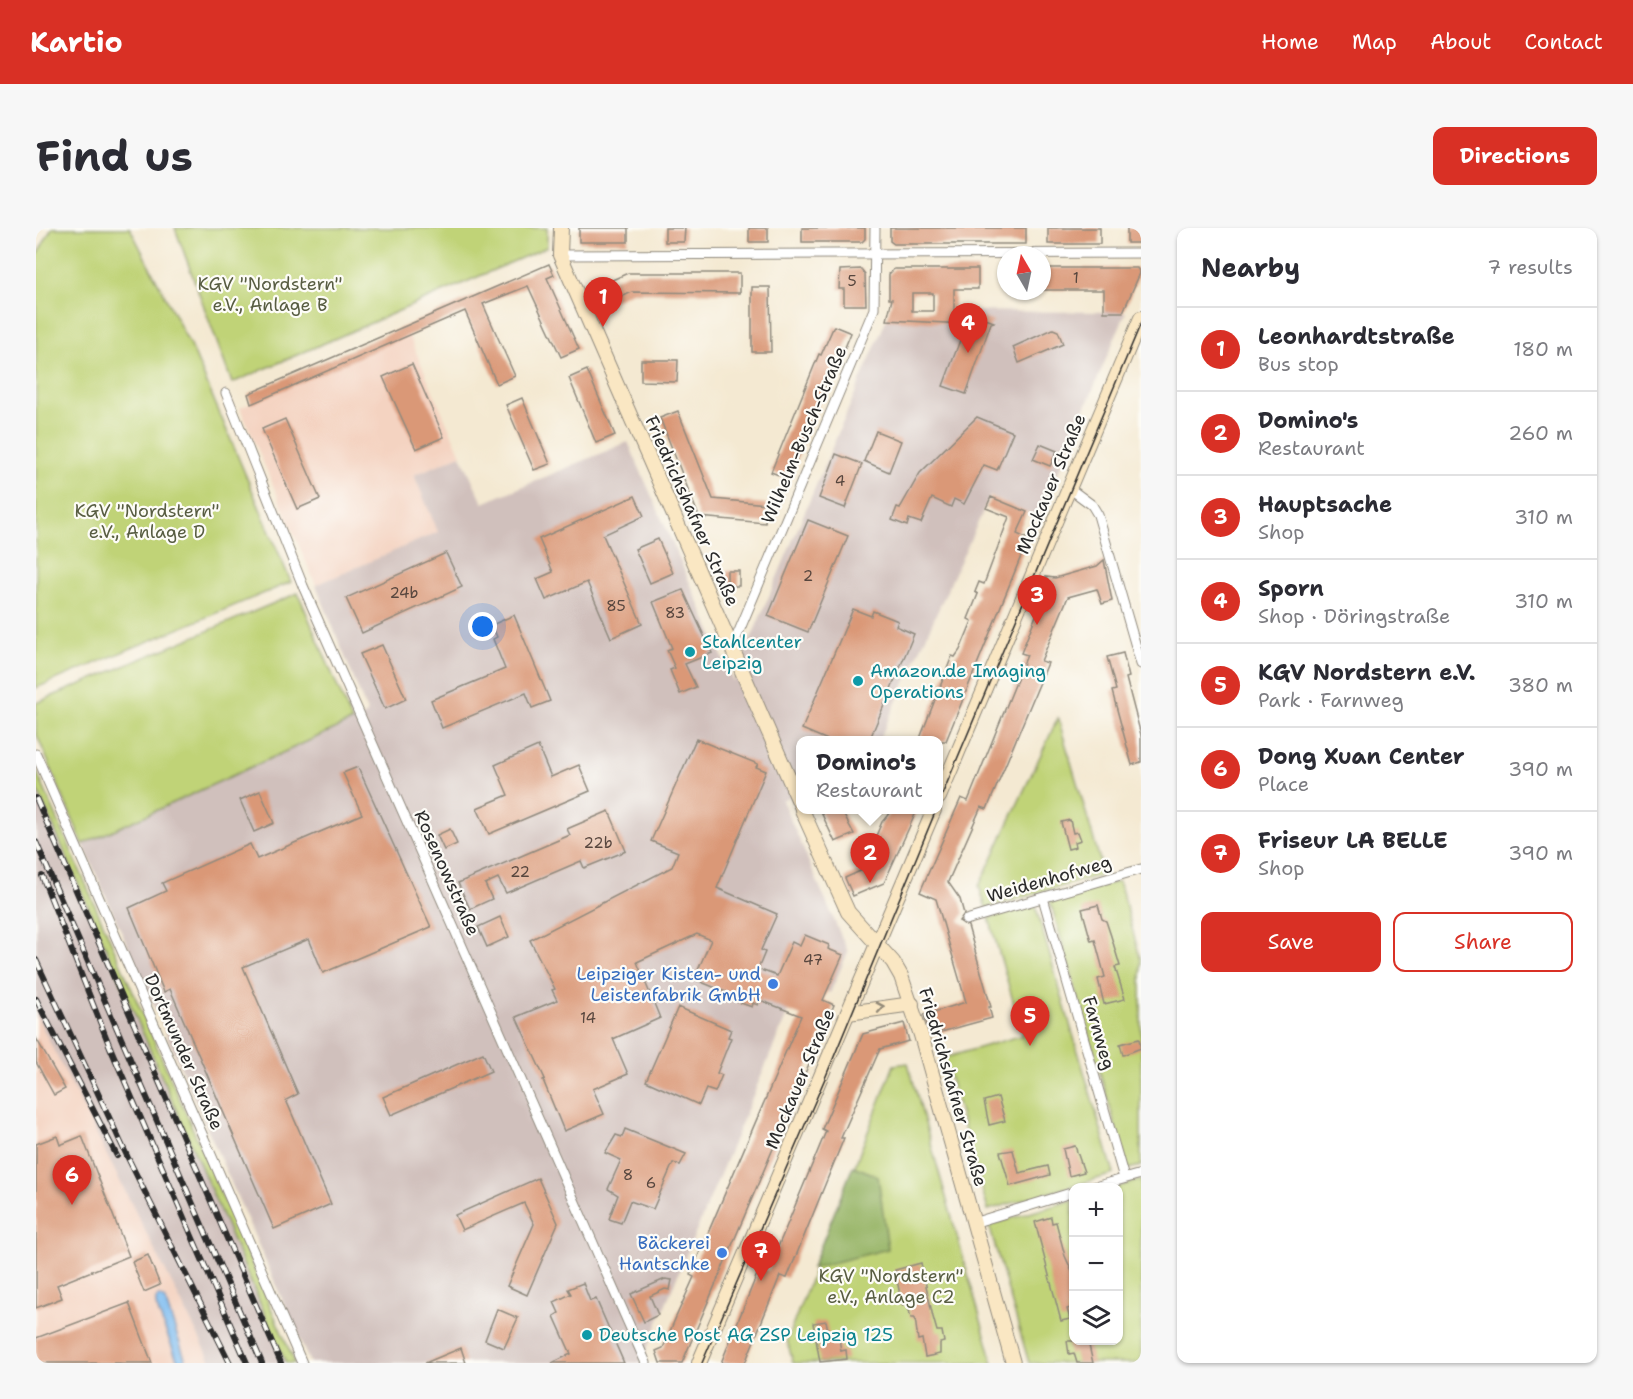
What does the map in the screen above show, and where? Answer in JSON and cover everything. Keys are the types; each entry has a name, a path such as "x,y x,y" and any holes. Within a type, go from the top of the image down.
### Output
{"main road":[{"name":"Friedrichshafner Straße","path":"561,228 560,255 796,794"},
{"name":"Mockauer Straße","path":"943,787 1069,488 1138,332 1141,318"},
{"name":"Friedrichshafner Straße","path":"805,814 842,902 857,925 876,944 901,976 912,1004 1013,1363"},
{"name":"Mockauer Straße","path":"699,1363 932,814"},
{"path":"848,1013 912,1004"}],"street":[{"name":"Wilhelm-Busch-Straße","path":"732,648 874,309 875,228"},
{"path":"560,255 1141,254"},
{"name":"Rosenowstraße","path":"226,393 303,586 646,1363"},
{"path":"1069,488 1084,497 1098,515 1141,664"},
{"path":"1130,625 1141,625"},
{"name":"Dortmunder Straße","path":"36,754 302,1363"},
{"name":"Weidenhofweg","path":"966,920 1141,869"},
{"name":"Farnweg","path":"1043,898 1124,1179"},
{"path":"1109,1183 1141,1173"},
{"path":"973,1222 1069,1193"}],"shaded area":[{"path":"890,311 1126,312 1039,517 990,496 881,736 796,736 796,794 782,800 848,952 830,993 801,981 641,1363 310,1363 83,844 368,714 316,585 438,532 414,475 461,455 483,503 628,442 733,681"},
{"path":"408,334 461,455 414,475 439,532 316,585 240,408"},
{"path":"36,770 295,1363 212,1363 36,1015"},
{"path":"36,1015 74,1088 212,1363 36,1363"}],"green space":[{"name":"KGV \"Nordstern\" e.V., Anlage D","path":"52,228 130,228 194,353 291,582 36,688 36,257"},
{"name":"KGV \"Nordstern\" e.V., Anlage B","path":"175,228 547,228 547,247 232,383"},
{"path":"298,593 352,721 83,844 36,733 36,703"},
{"path":"1058,718 1104,874 986,908 979,886"},
{"path":"36,770 295,1363 286,1363 36,786"},
{"path":"1119,881 1141,961 1141,1166 1128,1169 1050,901"},
{"path":"1035,905 1114,1174 1082,1183 1069,1183 1069,1187 988,1210 944,1058 1023,1035 989,918"},
{"name":"KGV \"Nordstern\" e.V., Anlage C2","path":"908,1063 993,1363 793,1363 787,1340 894,1065"},
{"path":"853,1166 878,1176 888,1249 812,1268"},
{"path":"1141,1180 1141,1363 1029,1363 989,1225 1069,1201 1069,1345 1123,1345 1123,1185"}],"water":[{"path":"159,1296 165,1300 185,1358 183,1363 179,1363 176,1357 156,1306 156,1299"}],"building":[{"path":"579,228 628,228 628,242 579,242"},
{"path":"665,228 685,228 684,242 665,242"},
{"path":"749,228 768,228 768,242 749,242"},
{"path":"802,228 865,228 865,239 862,242 802,242"},
{"path":"890,228 1026,228 1026,244 894,244 890,241"},
{"path":"1048,228 1100,228 1100,244 1048,244"},
{"path":"1127,228 1141,228 1141,243 1127,243"},
{"path":"549,264 554,275 547,278 579,349 561,357 528,286 483,304 515,376 497,384 465,311 251,404 248,394"},
{"path":"1051,268 1137,268 1140,273 1123,312 1104,312 1104,290 1051,290"},
{"path":"861,269 865,274 866,305 844,305 844,289 839,289 840,270"},
{"path":"894,269 978,269 978,289 954,289 954,311 963,311 994,322 991,323 966,394 943,386 966,324 887,320 892,299 889,299 889,274","holes":["912,293 933,293 933,311 912,311"]},
{"path":"628,273 740,273 740,293 632,292 602,306 594,288"},
{"path":"752,287 770,287 771,352 752,352"},
{"path":"834,326 851,333 838,364 835,362 789,479 771,472 819,354 821,355"},
{"path":"1053,329 1058,331 1063,344 1019,363 1013,347"},
{"path":"641,360 678,360 677,382 641,381"},
{"path":"412,364 444,437 416,449 383,377"},
{"path":"587,370 615,435 596,443 569,378"},
{"path":"522,398 550,464 534,470 506,405"},
{"path":"678,411 713,499 767,504 765,523 699,517 660,418"},
{"path":"977,417 1013,432 997,470 984,465 964,504 954,499 951,507 932,498 921,523 909,519 907,526 892,520 897,507 900,508 920,473"},
{"path":"285,419 320,499 297,509 262,429"},
{"path":"876,431 901,441 889,472 864,461"},
{"path":"1040,444 1057,451 1050,466 1033,459"},
{"path":"836,454 862,464 845,508 819,498"},
{"path":"635,496 644,516 603,535 642,624 611,638 587,582 546,600 537,579 553,572 539,539"},
{"path":"991,497 1027,512 1017,534 1028,539 946,741 943,741 943,736 921,736 952,656 955,657 960,650 972,621 968,619 978,594 975,592 979,582 984,584 1009,517 986,508"},
{"path":"808,520 848,536 808,632 768,616"},
{"path":"658,539 673,573 650,583 635,549"},
{"path":"446,553 462,587 362,633 346,598"},
{"path":"1104,560 1112,601 1102,604 1097,589 1068,597 1041,661 1048,663 987,809 981,807 948,882 960,899 964,914 959,921 968,926 991,1007 989,1007 992,1018 930,1035 924,1015 966,1002 936,899 920,892 961,798 968,801 1027,655 1021,653 1049,583 1046,577 1055,578 1097,566"},
{"path":"727,571 739,571 739,586 727,586"},
{"path":"683,590 712,653 685,664 696,687 680,694 670,670 675,668 667,650 672,648 653,602"},
{"name":"Amazon.de Imaging Operations","path":"853,609 871,616 873,611 898,621 896,626 914,634 871,736 818,736 802,729"},
{"path":"514,615 550,701 532,708 526,693 442,728 431,700 505,669 493,639 497,637 492,625"},
{"path":"382,645 406,699 385,709 360,654"},
{"path":"1123,653 1129,677 1126,678 1141,735 1141,762 1132,765 1112,691 1116,690 1107,657"},
{"path":"696,739 758,764 756,767 766,771 717,888 777,914 761,950 765,952 758,969 777,976 792,942 800,946 805,935 829,945 828,949 843,955 823,1000 834,1005 682,1363 660,1363 656,1351 663,1348 694,1277 690,1275 801,1016 760,1000 758,1005 753,1003 752,1007 738,1002 740,998 694,979 711,940 697,934 637,962 660,1018 613,1039 628,1074 593,1089 604,1114 564,1131 543,1080 545,1079 516,1017 557,1000 552,990 555,989 530,940 672,867 678,852 651,841"},
{"path":"538,746 551,777 579,765 590,791 489,834 477,808 508,795 495,765"},
{"path":"358,767 431,927 323,973 309,939 243,967 298,1094 286,1100 331,1204 274,1229 170,989 164,992 129,908 166,891 162,883 250,844 257,859 362,814 343,773"},
{"path":"260,791 274,823 254,832 240,800"},
{"path":"609,811 626,851 584,868 581,861 506,893 498,878 485,884 492,899 470,909 458,883 570,835 567,829"},
{"path":"822,814 843,814 854,834 835,842"},
{"path":"889,814 915,814 884,883 853,896 845,878 876,864 866,859 882,822"},
{"path":"1070,820 1073,833 1078,832 1081,840 1075,842 1076,847 1068,849 1061,822"},
{"path":"450,829 457,844 444,850 437,835"},
{"path":"1098,905 1102,919 1106,921 1120,966 1115,967 1125,999 1104,1004 1098,979 1105,977 1095,940 1091,941 1082,909"},
{"path":"500,917 509,937 487,947 478,927"},
{"path":"678,1007 731,1030 728,1037 731,1038 717,1073 722,1075 715,1092 706,1089 699,1105 646,1081"},
{"path":"904,1023 909,1041 880,1049 841,1138 844,1138 787,1278 780,1276 745,1363 721,1363 760,1267 768,1271 826,1131 822,1129 863,1034"},
{"path":"36,1038 65,1089 54,1095 36,1062"},
{"path":"1139,1039 1141,1048 1123,1055 1120,1044"},
{"path":"483,1053 491,1071 391,1115 383,1097"},
{"path":"998,1097 1005,1121 989,1125 984,1101"},
{"path":"625,1129 686,1154 680,1165 673,1163 653,1209 630,1201 621,1223 609,1219 618,1195 608,1189 621,1160 605,1153 616,1135 622,1137"},
{"path":"57,1136 60,1145 82,1136 129,1256 57,1285 62,1298 36,1308 36,1144"},
{"path":"1075,1146 1084,1172 1069,1176 1063,1149"},
{"path":"1013,1150 1019,1173 1048,1166 1050,1175 1010,1186 1000,1152"},
{"path":"538,1178 558,1223 527,1295 507,1286 534,1224 524,1203 462,1230 455,1215"},
{"path":"1051,1217 1052,1223 1056,1222 1069,1265 1069,1308 1067,1309 1069,1319 1061,1321 1035,1222"},
{"path":"148,1255 160,1285 144,1292 132,1262"},
{"path":"921,1263 937,1331 942,1331 944,1342 940,1343 940,1354 925,1357 922,1339 918,1340 915,1318 911,1318 907,1303 902,1305 895,1270"},
{"path":"665,1279 672,1280 670,1290 665,1289 650,1296 658,1315 644,1322 631,1294"},
{"name":"Deutsche Post AG ZSP Leipzig 125","path":"583,1283 590,1301 596,1299 624,1363 552,1363 571,1354 554,1316 559,1313 554,1302 571,1294 568,1289"},
{"path":"129,1303 152,1363 36,1363 36,1338"},
{"path":"497,1309 518,1318 504,1348 485,1340"},
{"path":"826,1321 830,1339 839,1338 841,1351 846,1350 847,1359 820,1362 813,1323"},
{"path":"1067,1341 1069,1345 1089,1345 1093,1363 1077,1363 1074,1353 1069,1354"},
{"path":"461,1348 466,1363 425,1363"}],"tram line":[{"path":"943,793 1141,323"},
{"path":"702,1363 826,1076 934,814"}],"railway":[{"path":"36,798 281,1363"},
{"path":"36,842 262,1363"},
{"path":"42,876 110,1047 247,1363"},
{"path":"36,960 128,1158 230,1363"},
{"path":"36,999 117,1156"}],"place":[{"name":"Leonhardtstraße","path":"603,327"},
{"name":"Sporn","path":"968,353"},
{"name":"Hauptsache","path":"1037,625"},
{"name":"Stahlcenter Leipzig","path":"690,652"},
{"name":"Amazon.de Imaging Operations","path":"858,681"},
{"name":"Domino's","path":"870,883"},
{"name":"Leipziger Kisten- und Leistenfabrik GmbH","path":"773,984"},
{"name":"KGV Nordstern e.V.","path":"1030,1046"},
{"name":"Dong Xuan Center","path":"72,1205"},
{"name":"Bäckerei Hantschke","path":"722,1253"},
{"name":"Friseur LA BELLE","path":"761,1281"},
{"name":"Deutsche Post AG ZSP Leipzig 125","path":"587,1335"}]}
